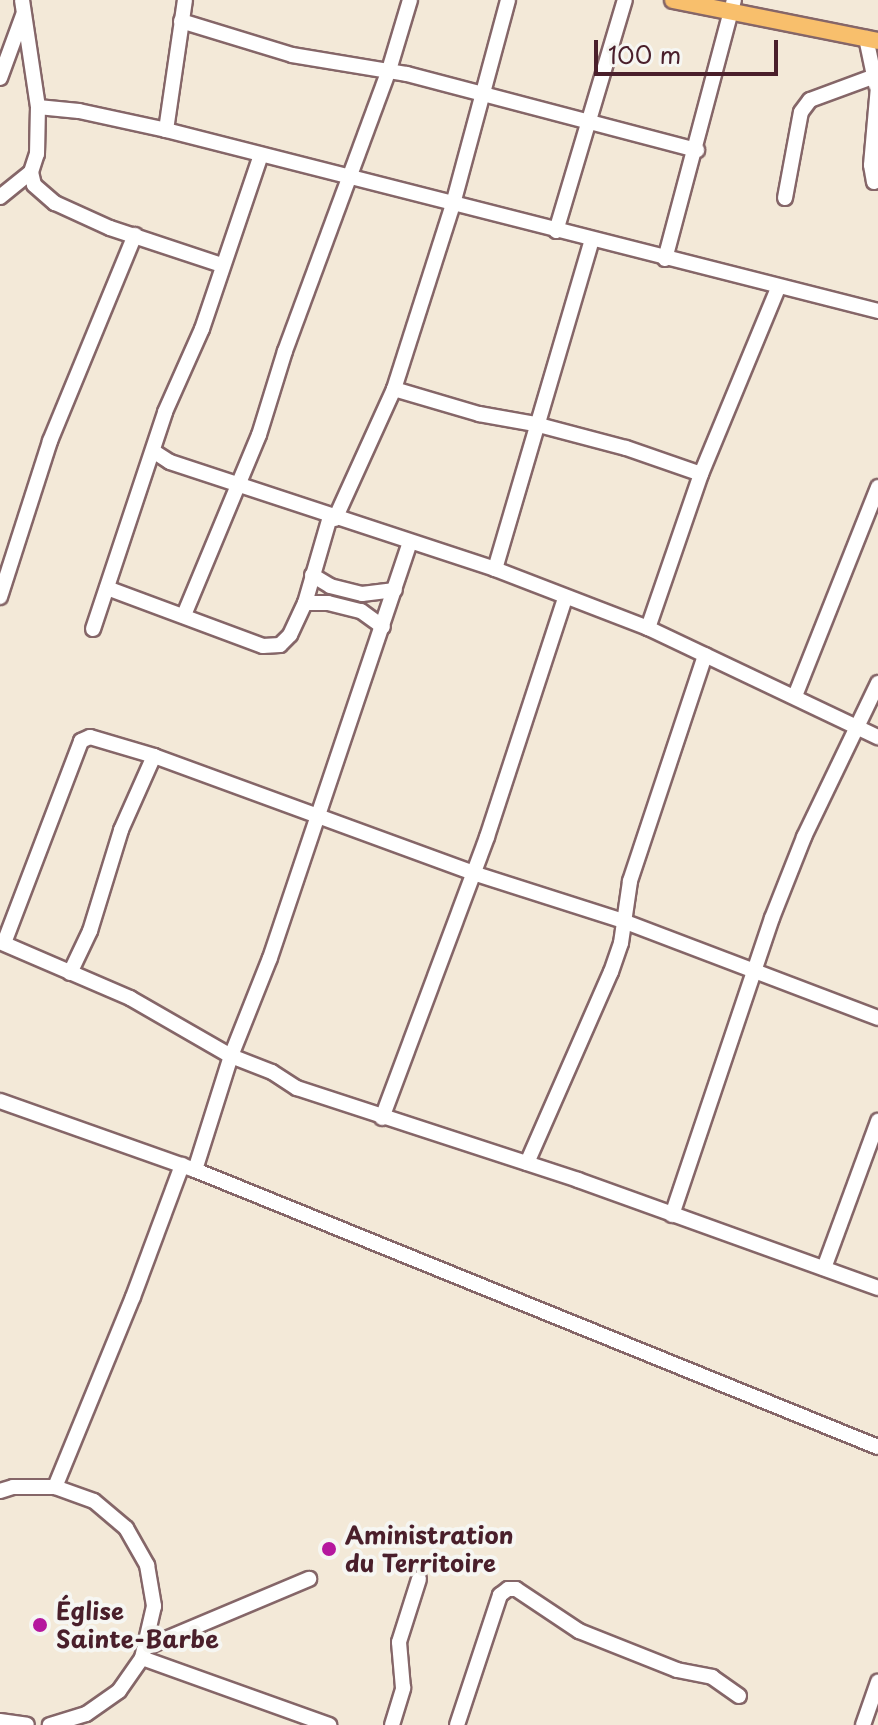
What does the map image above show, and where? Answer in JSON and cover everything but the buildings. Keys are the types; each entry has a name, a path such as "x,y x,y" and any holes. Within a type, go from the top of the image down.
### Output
{"main road":[{"path":"673,0 733,7 872,40"}],"street":[{"path":"166,130 185,0"},
{"path":"184,615 259,435 285,351 352,178 410,0"},
{"path":"107,588 263,646 280,645 290,635 305,603 333,518 394,389 453,204 480,94 508,0"},
{"path":"556,231 625,0"},
{"path":"0,78 23,6"},
{"path":"23,6 38,107 37,154 31,172 34,185 55,203 222,265"},
{"path":"665,259 697,150 733,7"},
{"path":"181,21 292,55 389,70 697,150"},
{"path":"872,40 877,84 871,172 874,182"},
{"path":"785,198 801,112 810,100 877,84"},
{"path":"38,107 79,111 166,130 878,311"},
{"path":"93,629 165,412 202,329 261,155"},
{"path":"0,197 31,172"},
{"path":"0,597 50,441 135,235"},
{"path":"495,569 535,424 592,240"},
{"path":"648,628 701,474 778,288"},
{"path":"394,389 479,414 535,424 626,448 701,474"},
{"path":"153,451 170,462 495,569 565,599 648,628 878,737"},
{"path":"795,696 834,590 874,508 878,487"},
{"path":"55,1487 188,1168 270,958 410,543"},
{"path":"312,575 330,586 362,594 395,590"},
{"path":"382,1118 473,873 565,599"},
{"path":"305,603 328,603 361,611 383,627"},
{"path":"527,1163 611,972 621,943 623,921 644,837 705,655"},
{"path":"672,1215 753,973 804,837 855,725 878,683"},
{"path":"878,1018 623,921 473,873 154,756 90,737 81,741 2,942 130,998 231,1056 272,1072 297,1088 527,1163 878,1288"},
{"path":"70,973 90,931 121,830 154,756"},
{"path":"0,1101 188,1168 878,1447"},
{"path":"824,1268 878,1121"},
{"path":"0,1491 13,1487 55,1487 94,1501 126,1528 147,1565 154,1606 144,1652 119,1691 86,1714 50,1725"},
{"path":"144,1652 309,1579"},
{"path":"392,1725 403,1688 399,1642 419,1579"},
{"path":"457,1725 500,1595 508,1589 516,1589 579,1631 677,1670 712,1677 739,1696"},
{"path":"144,1652 329,1725"},
{"path":"863,1725 878,1682"},
{"path":"0,1721 27,1725"}],"place":[{"name":"Aministration du Territoire","path":"329,1549"},
{"name":"Église Sainte-Barbe","path":"40,1625"}]}
